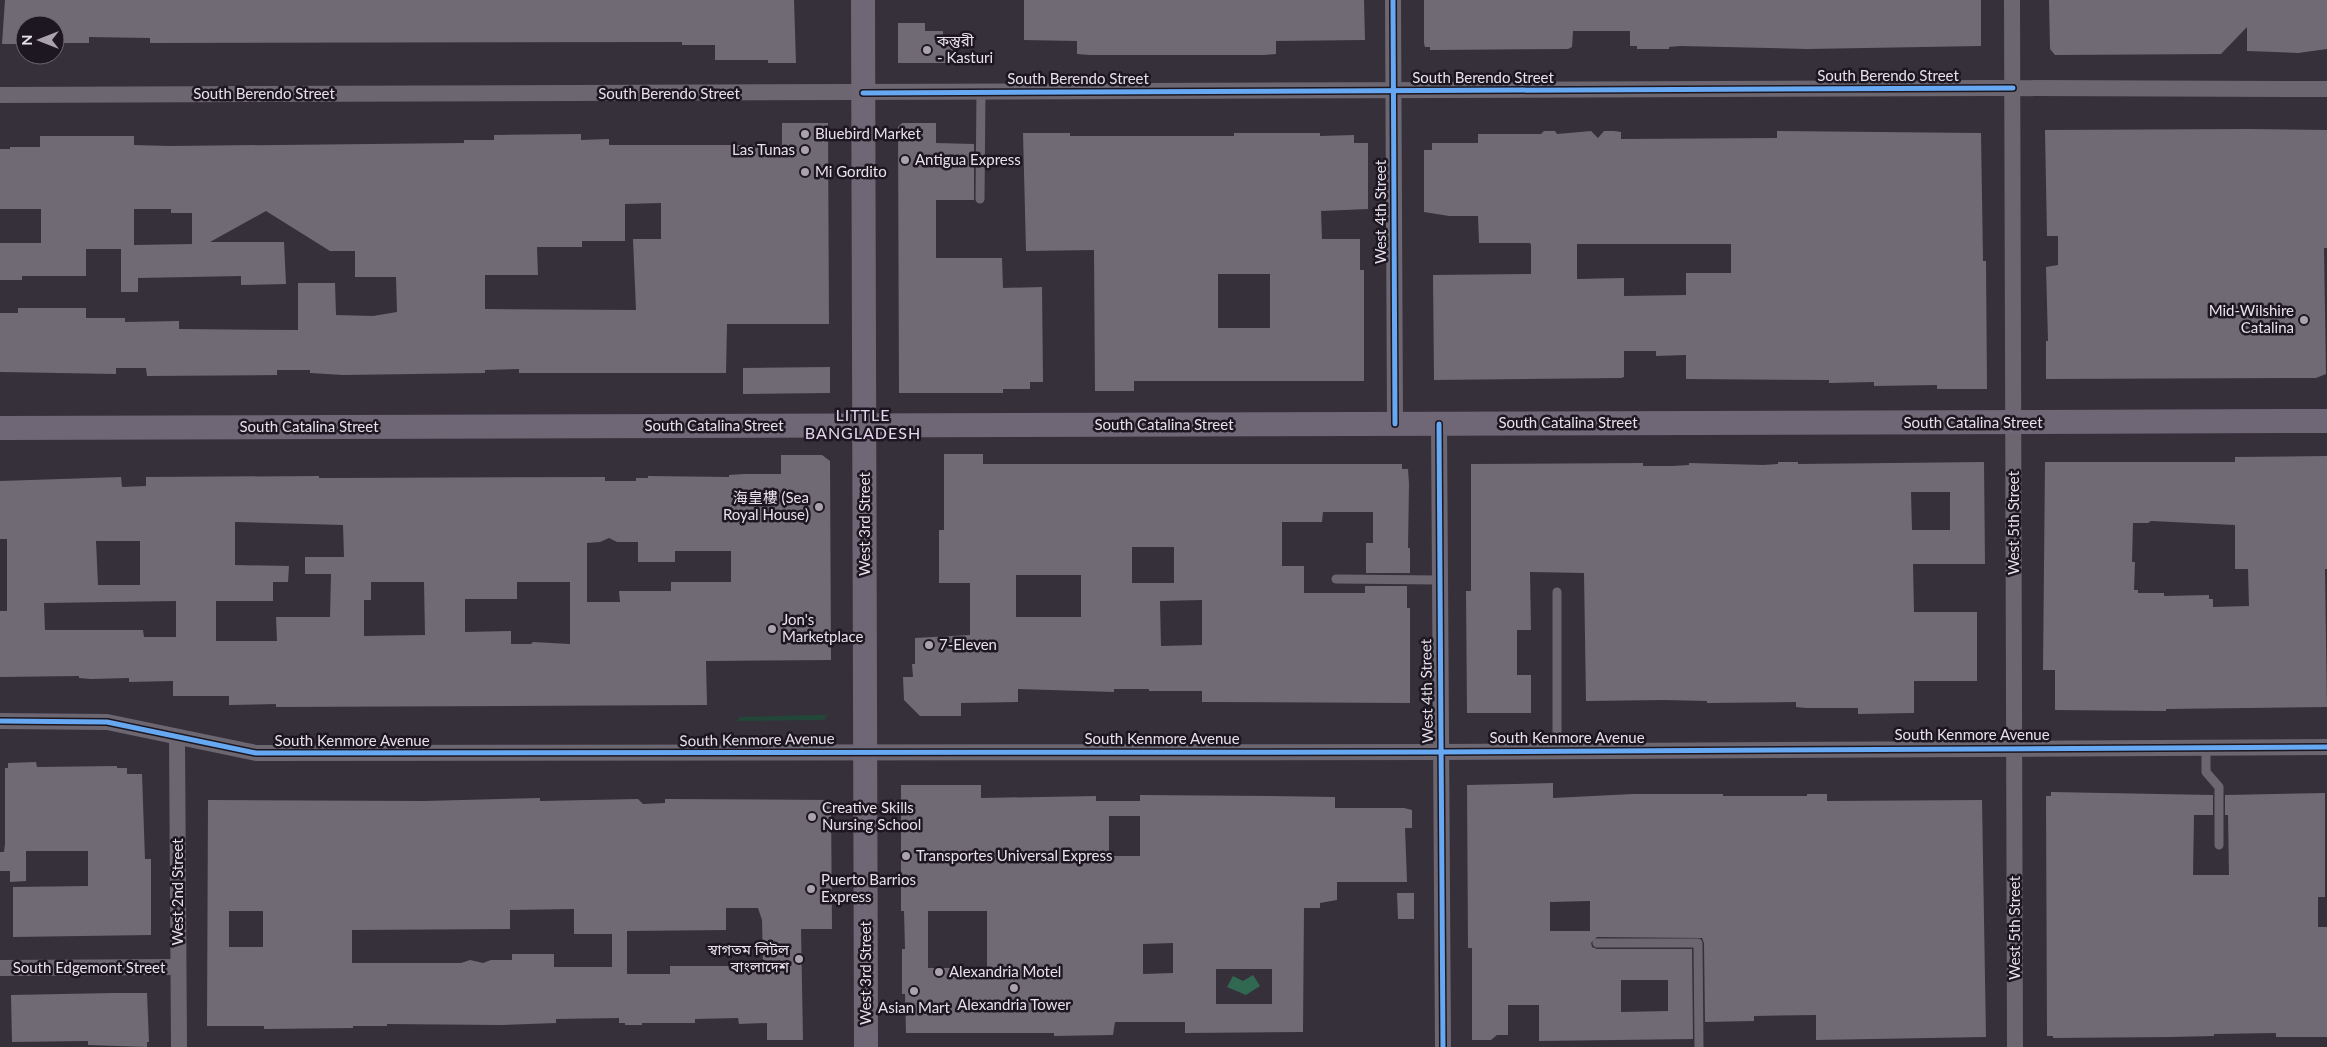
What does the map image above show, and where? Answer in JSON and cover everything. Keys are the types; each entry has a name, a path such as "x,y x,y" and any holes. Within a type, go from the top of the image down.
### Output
{"street":[{"name":"West 3rd Street","path":"863,0 866,1047"},
{"name":"West 4th Street","path":"1393,0 1395,424"},
{"name":"West 5th Street","path":"2012,0 2015,1047"},
{"name":"South Berendo Street","path":"0,95 2013,88 2327,89"},
{"name":"South Catalina Street","path":"0,428 2327,421"},
{"name":"West 4th Street","path":"1439,424 1443,1047"},
{"name":"South Kenmore Avenue","path":"0,721 90,720 124,725 256,753 1440,752 2015,747 2327,747"},
{"name":"West 2nd Street","path":"177,737 179,1047"},
{"name":"South Edgemont Street","path":"0,968 178,967"}],"lane":[{"path":"980,200 981,91"},
{"path":"1336,579 1439,580"},
{"path":"1557,592 1557,751"},
{"path":"2206,747 2206,772 2219,787 2219,845"},
{"path":"1597,943 1698,943 1700,1047"}],"shaded area":[{"path":"828,715 824,720 737,721 740,717"},
{"path":"1253,975 1260,986 1246,995 1227,987 1233,976 1243,981"}],"building":[{"path":"5,0 794,0 796,63 768,63 768,60 715,60 715,45 682,45 682,42 150,43 150,38 89,37 89,43 65,43 65,15 15,15 15,44 2,44"},
{"path":"1024,0 1364,0 1365,40 1276,41 1276,54 1264,55 1077,54 1077,41 1024,40"},
{"path":"1424,0 1981,0 1981,46 1807,49 1680,46 1669,47 1669,49 1637,49 1637,46 1630,46 1630,31 1573,31 1572,47 1568,49 1430,50 1430,47 1425,47 1424,43"},
{"path":"2049,0 2327,0 2327,49 2298,53 2247,51 2247,27 2221,54 2055,55 2050,49"},
{"name":"কস্তুরী - Kasturi","path":"898,23 925,23 925,31 943,31 943,40 956,40 956,63 898,63"},
{"path":"782,123 828,123 829,324 727,324 726,373 519,373 519,369 485,370 485,373 343,375 310,373 310,370 277,370 277,375 147,376 146,368 116,368 116,374 0,372 0,313 18,313 18,308 86,308 86,318 125,318 125,322 179,321 179,329 298,330 298,283 335,283 336,315 373,316 397,312 396,277 355,277 355,251 330,251 266,211 210,242 284,242 286,284 241,285 241,276 138,278 138,292 121,292 121,249 86,249 86,276 22,276 22,280 0,280 0,243 41,243 41,209 0,209 0,149 40,147 40,136 134,136 134,145 170,146 464,143 464,140 494,140 494,135 581,134 581,140 609,139 609,145 782,145","holes":["661,203 661,239 633,239 636,310 485,309 485,275 538,275 537,247 582,247 582,241 625,241 625,204","134,209 171,209 171,213 192,213 192,244 134,245"]},
{"path":"902,123 936,123 936,143 974,144 974,200 936,200 936,258 1002,258 1003,288 1042,287 1043,382 1030,382 1030,389 1003,389 1003,393 899,393 898,127"},
{"path":"2045,130 2327,130 2327,248 2324,248 2326,374 2316,378 2046,379 2046,341 2048,341 2046,267 2058,265 2058,236 2047,236"},
{"path":"1544,131 1555,131 1557,134 1591,131 1598,138 1604,131 1614,131 1621,132 1621,139 1777,138 1777,131 1981,133 1983,261 1986,261 1987,389 1937,389 1937,385 1874,386 1874,382 1829,383 1829,380 1686,379 1686,355 1656,356 1656,351 1624,351 1624,377 1621,378 1434,380 1433,275 1531,274 1531,245 1530,243 1479,243 1478,216 1449,216 1424,212 1424,150 1432,150 1432,143 1478,143 1478,134 1541,134","holes":["1577,244 1731,244 1731,273 1686,273 1686,295 1624,296 1624,278 1577,279"]},
{"path":"1023,133 1070,133 1070,136 1234,136 1234,133 1320,133 1320,136 1354,135 1354,143 1368,143 1368,209 1321,211 1322,239 1360,239 1360,270 1364,270 1364,381 1134,381 1134,391 1095,391 1094,250 1026,251","holes":["1218,274 1270,274 1270,328 1218,328"]},
{"path":"830,367 830,393 743,394 743,368"},
{"path":"944,454 983,454 983,464 1402,464 1402,469 1408,469 1408,548 1410,548 1410,573 1366,573 1366,543 1373,543 1373,512 1323,512 1322,522 1282,522 1282,566 1304,566 1304,593 1365,593 1365,586 1407,586 1407,608 1410,608 1410,703 1202,702 1202,691 1114,689 1114,692 1018,689 1018,702 961,703 961,716 920,716 904,700 903,677 913,677 912,664 915,664 915,638 970,635 970,583 939,583 939,530 944,530","holes":["1132,547 1174,547 1174,583 1132,583","1016,575 1081,575 1081,617 1016,617","1202,600 1202,645 1161,646 1160,601"]},
{"path":"781,455 822,455 830,461 831,660 706,661 707,705 276,707 276,704 229,705 229,696 173,696 173,681 129,682 129,678 91,679 79,678 79,676 0,677 0,611 7,611 7,539 0,539 0,481 121,477 122,487 146,486 146,477 605,477 605,481 636,481 636,478 648,478 648,476 729,477 729,475 744,474 781,474","holes":["235,522 343,525 344,557 305,557 305,574 331,574 330,617 276,617 277,641 216,641 216,601 273,601 273,582 288,582 289,566 235,565","609,538 617,542 638,542 638,562 675,562 675,551 731,551 731,582 671,582 671,591 619,591 620,602 587,602 587,543 600,542","96,541 140,541 140,585 98,585","371,582 424,582 425,635 364,636 364,600 371,600","517,582 570,582 570,644 533,642 531,644 511,644 511,631 465,632 465,599 517,599","176,601 176,637 144,637 143,630 45,630 44,603"]},
{"path":"2327,456 2327,569 2325,569 2327,707 2166,709 2166,711 2055,710 2055,670 2043,670 2045,462 2235,462 2235,457","holes":["2151,521 2235,525 2235,569 2248,569 2249,606 2213,607 2213,599 2209,599 2209,595 2164,596 2164,593 2138,593 2138,590 2134,590 2135,562 2132,562 2133,523 2148,523"]},
{"path":"1778,462 1798,462 1798,464 1984,462 1985,564 1913,564 1914,612 1977,612 1977,681 1914,681 1914,713 1858,714 1858,708 1806,708 1796,707 1796,702 1586,701 1584,573 1530,572 1531,630 1517,630 1517,675 1531,675 1531,713 1467,713 1466,591 1471,591 1471,464 1643,463 1643,466 1672,466 1689,465 1689,463 1778,464","holes":["1911,492 1950,492 1950,530 1912,530"]},
{"path":"36,762 37,767 117,766 117,768 127,768 127,774 142,774 145,859 151,859 151,935 13,937 13,887 88,886 88,851 26,851 26,881 10,882 10,871 0,871 0,852 4,852 5,844 5,768 8,768 8,763"},
{"path":"1553,783 1553,798 1633,794 1807,796 1807,794 1827,794 1827,801 1982,800 1986,1037 1816,1040 1816,1015 1754,1016 1754,1021 1705,1022 1704,943 1702,938 1597,937 1591,943 1592,947 1597,949 1692,949 1693,1039 1539,1041 1539,1005 1508,1005 1508,1035 1497,1035 1491,1040 1472,1040 1472,948 1468,948 1467,785","holes":["1590,901 1590,931 1550,931 1550,902","1621,980 1668,980 1668,1011 1621,1012"]},
{"path":"901,785 981,785 981,798 1096,796 1096,801 1140,801 1140,795 1335,797 1335,808 1404,808 1412,810 1412,828 1405,828 1407,882 1337,882 1337,900 1320,903 1320,908 1304,908 1303,1032 1185,1033 1185,1022 1115,1022 1113,1035 1054,1036 1054,1033 906,1033 905,994 902,994 902,949 905,949 904,911 901,911","holes":["1109,816 1140,816 1140,856 1109,856","928,911 987,911 987,968 928,968","1173,943 1173,973 1143,974 1143,944","1216,969 1272,969 1272,1004 1216,1004"]},
{"path":"2051,792 2213,795 2213,815 2194,815 2193,875 2229,875 2228,815 2225,815 2225,795 2325,793 2325,897 2318,897 2318,927 2327,927 2327,1037 2276,1037 2276,1033 2170,1037 2053,1038 2053,1036 2047,1036 2046,796 2051,796"},
{"path":"540,798 540,801 638,799 643,804 665,803 665,799 831,800 832,929 801,929 803,1040 767,1040 767,1023 739,1024 738,1018 695,1019 695,1023 642,1023 642,1025 625,1025 625,1023 619,1023 619,1018 556,1019 556,1023 501,1025 387,1024 387,1026 353,1026 353,1028 264,1029 264,1026 207,1026 208,800 424,801","holes":["726,908 758,908 762,920 763,966 670,966 670,974 627,974 627,931 726,930","574,909 574,934 612,934 612,967 554,967 554,954 512,954 512,960 491,960 483,963 470,960 461,963 352,963 352,930 510,929 510,910","229,911 263,911 263,947 229,947"]},
{"path":"1397,893 1414,893 1414,919 1398,919"},
{"path":"147,993 149,1042 147,1042 147,1047 88,1045 88,1041 12,1042 11,995"}],"cycle path":[{"path":"1393,0 1395,424"},
{"path":"863,93 2013,88"},
{"path":"1439,424 1443,1047"},
{"path":"0,721 107,722 256,753 1440,752 2327,747"}],"place":[{"name":"কস্তুরী - Kasturi","path":"927,50"},
{"name":"Bluebird Market","path":"805,134"},
{"name":"Las Tunas","path":"805,150"},
{"name":"Antigua Express","path":"905,160"},
{"name":"Mi Gordito","path":"805,172"},
{"name":"Mid-Wilshire Catalina","path":"2304,320"},
{"name":"海皇樓 (Sea Royal House)","path":"819,507"},
{"name":"Jon's Marketplace","path":"772,629"},
{"name":"7-Eleven","path":"929,645"},
{"name":"Creative Skills Nursing School","path":"812,817"},
{"name":"Transportes Universal Express","path":"906,856"},
{"name":"Puerto Barrios Express","path":"811,889"},
{"name":"স্বাগতম লিটল বাংলাদেশ","path":"799,959"},
{"name":"Alexandria Motel","path":"939,972"},
{"name":"Alexandria Tower","path":"1014,988"},
{"name":"Asian Mart","path":"914,991"}],"district":[{"name":"LITTLE BANGLADESH","path":"863,424"}]}
